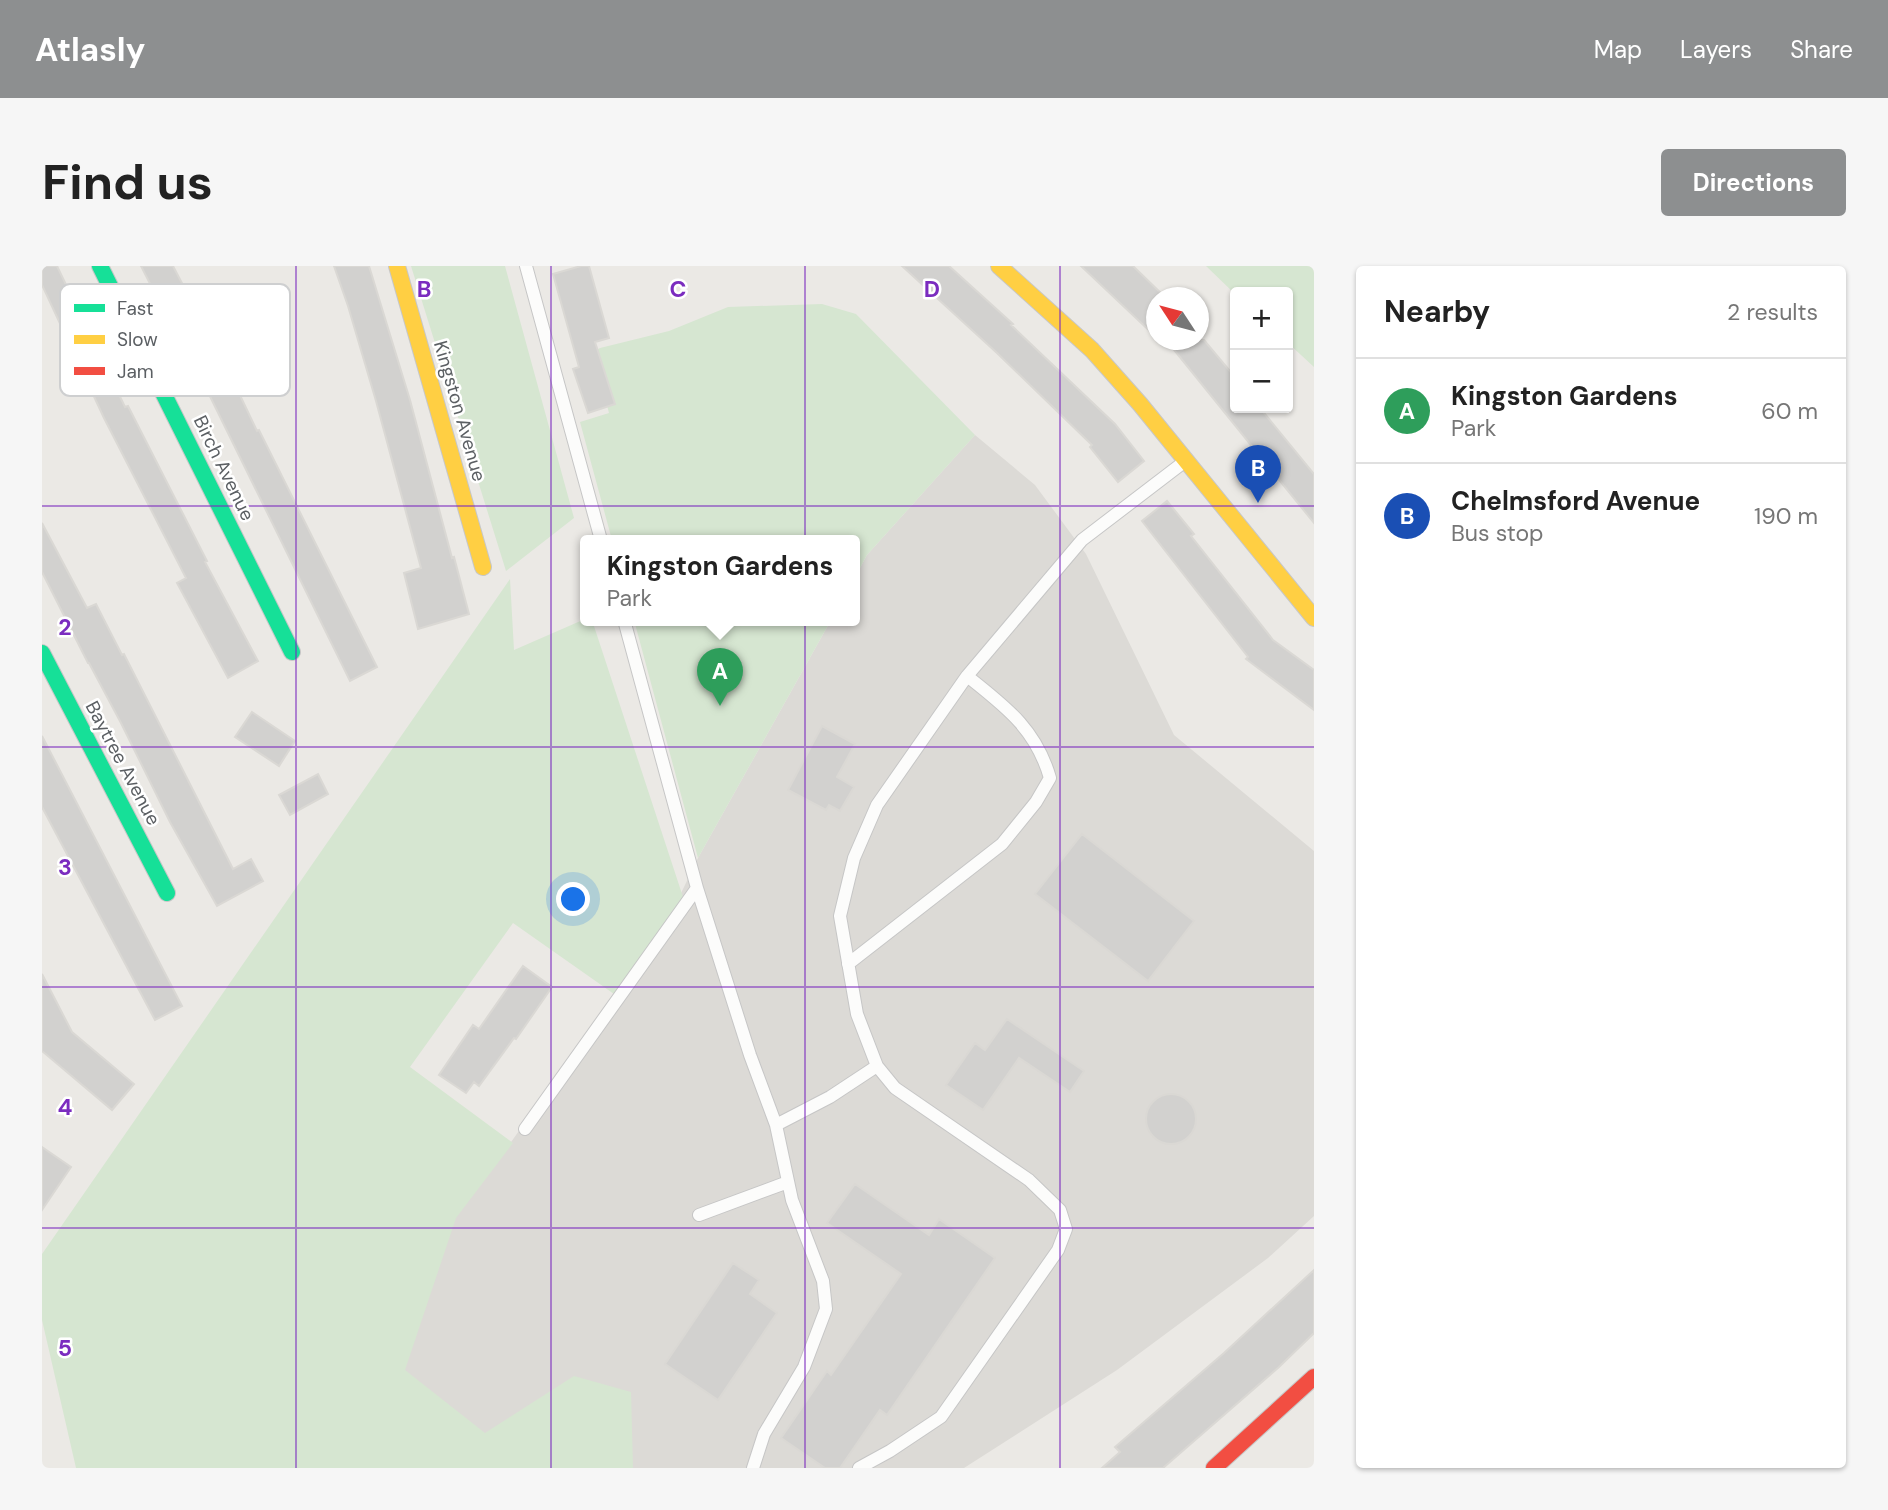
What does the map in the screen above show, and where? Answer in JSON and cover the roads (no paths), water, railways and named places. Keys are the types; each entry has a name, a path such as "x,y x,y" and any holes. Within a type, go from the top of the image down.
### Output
{"street":[{"name":"Birch Avenue","path":"100,266 109,284"},
{"name":"Kingston Avenue","path":"397,266 483,567"},
{"path":"999,266 1092,350 1186,460 1314,618"},
{"name":"Birch Avenue","path":"165,396 292,652"},
{"name":"Baytree Avenue","path":"42,653 167,892"},
{"path":"1214,1468 1314,1377"}],"lane":[{"path":"526,266 600,535"},
{"path":"859,1468 890,1451 940,1417 1058,1250 1066,1229 1060,1210 1029,1180 895,1088 877,1066 857,1014 840,916 854,859 877,805 967,676 1082,540 1186,460"},
{"path":"626,626 697,888 750,1055 776,1125 792,1200 823,1281 826,1309 804,1367 764,1434 753,1468"},
{"path":"848,964 1002,844 1036,802 1050,778 1044,756 1032,736 1009,711 967,676"},
{"path":"525,1129 697,888"},
{"path":"776,1125 830,1097 877,1066"},
{"path":"699,1214 788,1182"}],"place":[{"name":"Chelmsford Avenue","path":"1258,503"},
{"name":"Kingston Gardens","path":"720,706"}]}
